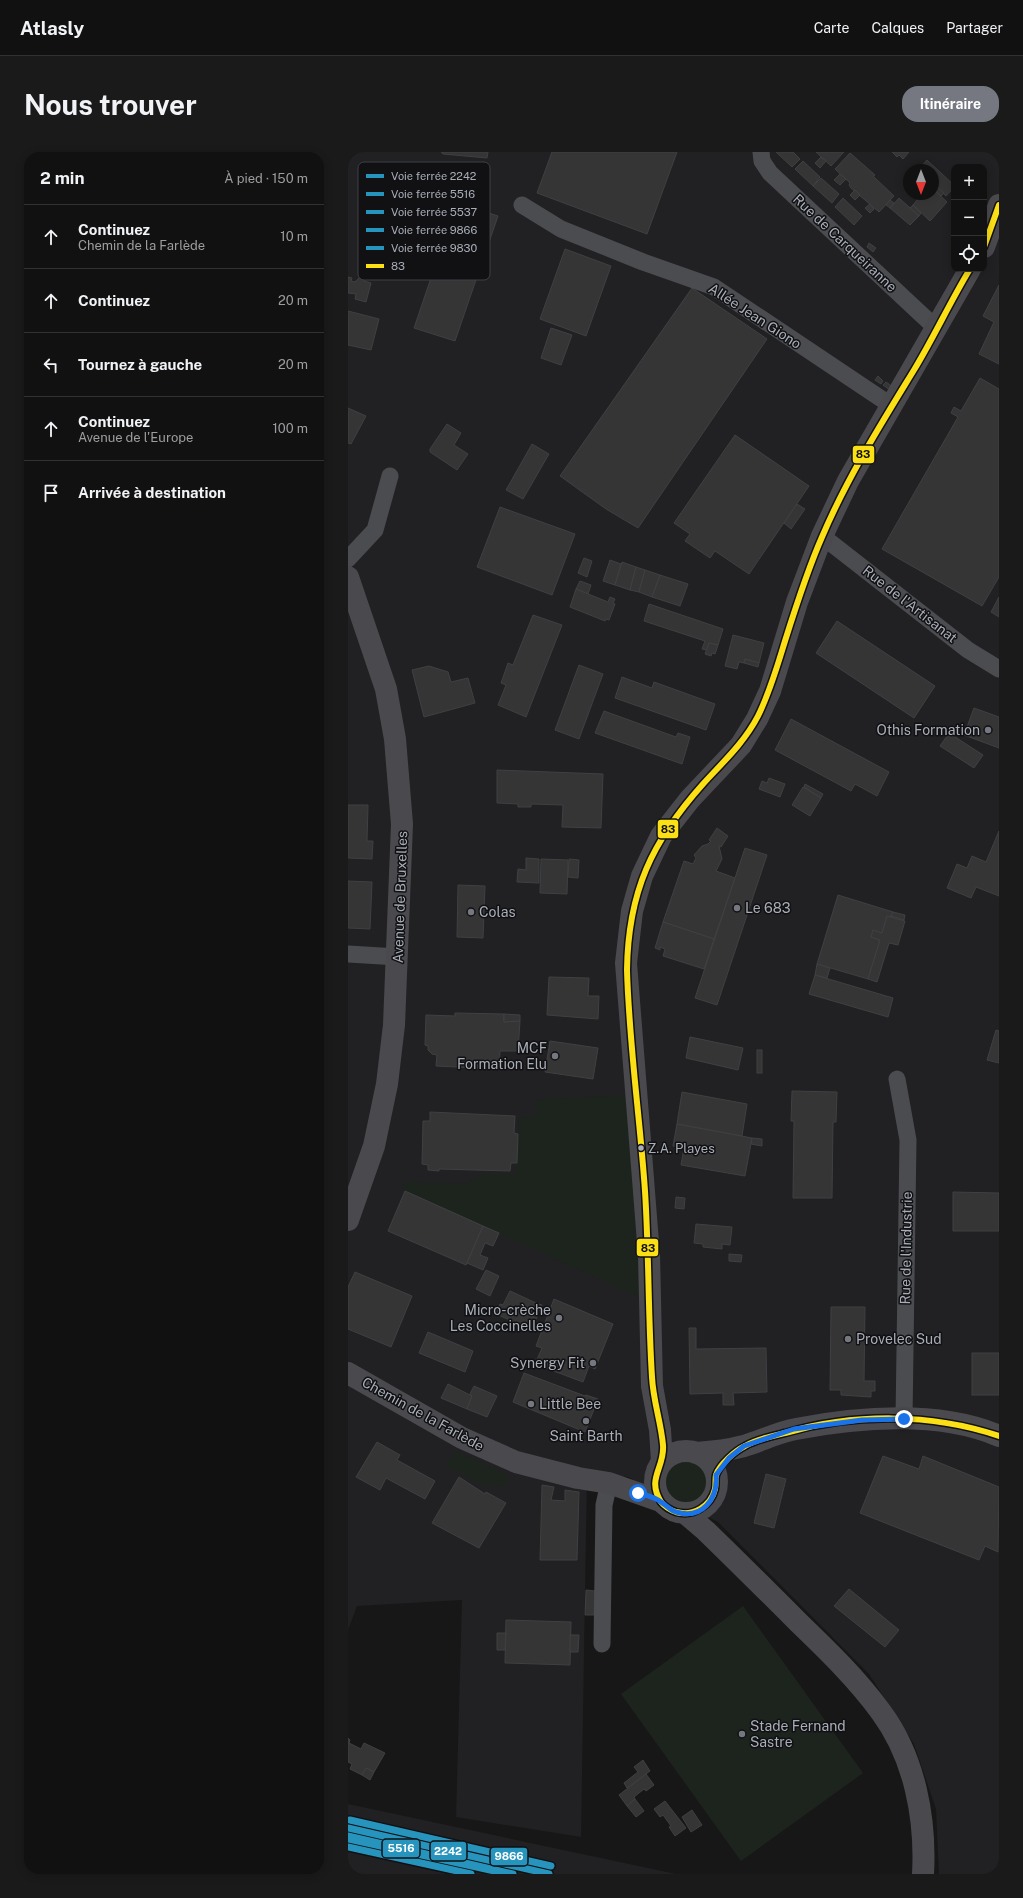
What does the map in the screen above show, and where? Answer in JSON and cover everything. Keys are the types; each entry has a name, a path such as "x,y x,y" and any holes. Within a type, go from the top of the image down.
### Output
{"street":[{"name":"Rue de Carqueiranne","path":"761,152 762,161 770,173 937,329"},
{"path":"987,238 999,204"},
{"name":"Allée Jean Giono","path":"522,205 561,229 643,262 714,287 892,406"},
{"path":"657,1416 690,1452 709,1462 716,1475 716,1489 710,1502 699,1511 685,1513 676,1512 667,1508 660,1501 655,1487 662,1448 652,1386 650,1255 626,963 632,911 642,876 661,836 690,799 741,745 757,719 770,691 797,602 822,536 848,481 937,329 968,272"},
{"path":"348,559 375,530 390,476"},
{"name":"Rue de l'Artisanat","path":"822,536 968,650 999,669"},
{"name":"Avenue de Bruxelles","path":"348,577 386,689 395,739 402,824 398,957 394,1025 388,1084 374,1146 348,1220"},
{"path":"348,954 398,957"},
{"name":"Rue de l'Industrie","path":"897,1078 908,1140 904,1419"},
{"name":"Chemin de la Farlède","path":"348,1373 462,1438 516,1462 578,1478 612,1484 660,1501"},
{"path":"659,1467 669,1456 744,1446 794,1429 862,1420 904,1419 960,1424 999,1436"},
{"path":"716,1475 729,1458 744,1446"},
{"name":"Chemin de la Farlède","path":"612,1484 626,1484 659,1467"},
{"path":"602,1644 604,1505 612,1484"},
{"path":"710,1502 718,1523 754,1578"},
{"path":"685,1513 706,1531 837,1660 882,1713 905,1757 918,1797 923,1843 923,1874"}],"shaded area":[{"path":"348,152 992,152 998,158 999,156 999,1874 939,1874 936,1809 914,1744 869,1674 718,1522 628,1477 587,1471 581,1837 456,1817 462,1600 357,1606 348,1630"},
{"path":"628,1095 641,1298 402,1189 405,1181 462,1184 475,1180 482,1174 516,1174 519,1117 536,1118 536,1100"},
{"path":"455,1451 506,1474 507,1485 485,1486 445,1466"},
{"path":"686,1451 698,1454 708,1460 714,1470 717,1482 714,1494 708,1504 698,1510 686,1513 674,1510 664,1504 658,1494 655,1482 658,1470 664,1460 674,1454"},
{"name":"Stade Fernand Sastre","path":"743,1606 863,1773 741,1861 621,1694"},
{"path":"348,1804 676,1874 348,1874"}],"building":[{"path":"441,152 488,152 487,158 443,154"},
{"path":"552,152 677,152 647,234 537,193"},
{"path":"776,152 793,152 800,159 792,167"},
{"path":"816,152 844,152 831,166"},
{"path":"892,152 909,152 903,159 899,155 897,157"},
{"path":"850,153 875,175 873,176 894,196 879,212 851,188 849,185 850,183 835,169"},
{"path":"821,157 826,161 820,168 815,163"},
{"path":"927,160 931,164 923,164"},
{"path":"803,161 820,177 813,186 795,169"},
{"path":"939,171 951,182 951,190 946,196 939,190"},
{"path":"840,174 846,179 840,185 834,180"},
{"path":"821,178 839,194 832,203 813,186"},
{"path":"939,189 944,193 941,196 939,194"},
{"path":"855,190 860,195 855,200 850,195"},
{"path":"939,195 947,202 930,221 913,205 917,200 939,200"},
{"path":"843,198 862,216 854,225 835,207"},
{"path":"899,198 919,216 910,225 890,208"},
{"path":"890,200 894,203 890,208 886,205"},
{"path":"870,204 874,209 870,213 865,208"},
{"path":"913,205 921,213 919,216 910,208"},
{"path":"490,213 498,216 490,239"},
{"path":"869,243 876,248 873,252 867,247"},
{"path":"565,249 611,266 586,336 540,319"},
{"path":"348,277 352,278 351,281 355,282 358,279 371,283 366,302 355,299 356,294 348,293"},
{"path":"430,280 476,280 455,341 414,328"},
{"path":"999,285 999,364 979,354 994,322 983,316"},
{"path":"692,288 767,339 638,528 606,509 560,476"},
{"path":"348,311 379,319 371,350 348,345"},
{"path":"551,328 572,335 561,365 541,358"},
{"path":"878,376 883,381 881,384 875,380"},
{"path":"980,378 999,389 999,577 982,606 882,549 958,417 951,413 954,407 961,411"},
{"path":"886,382 893,387 891,391 883,385"},
{"path":"348,408 366,416 351,444 348,443"},
{"path":"447,424 461,433 454,445 468,454 457,470 430,452 430,449"},
{"path":"735,435 809,486 749,574 715,551 710,558 685,541 690,534 674,523"},
{"path":"532,444 549,454 523,499 506,490"},
{"path":"797,504 805,509 791,529 784,523"},
{"path":"500,507 575,534 552,595 477,567"},
{"path":"584,558 592,561 587,577 578,573"},
{"path":"610,560 621,564 615,585 603,581"},
{"path":"622,562 636,567 630,590 615,585"},
{"path":"636,567 645,570 639,592 630,590"},
{"path":"645,570 660,575 652,597 639,592"},
{"path":"660,575 688,584 680,606 652,597"},
{"path":"580,581 591,585 588,594 576,589"},
{"path":"576,589 608,602 610,597 615,599 613,603 615,604 609,620 606,619 605,621 570,607"},
{"path":"999,597 999,617 991,612"},
{"path":"649,604 723,629 718,645 709,643 707,650 702,649 705,641 644,621"},
{"path":"533,615 562,625 526,717 498,705 506,685 501,683 508,663 513,665"},
{"path":"837,621 935,686 914,718 816,653"},
{"path":"733,635 764,643 759,663 745,659 744,663 739,662 737,669 725,666"},
{"path":"709,643 718,645 715,654 712,653 711,656 705,654"},
{"path":"745,659 759,663 758,667 744,663"},
{"path":"579,665 603,674 579,739 555,730"},
{"path":"429,666 448,672 451,682 468,678 475,703 424,717 412,670"},
{"path":"622,677 652,688 654,682 715,704 706,730 615,698"},
{"path":"974,708 999,717 999,748 964,735"},
{"path":"604,711 676,737 678,733 690,737 682,764 595,733"},
{"path":"791,719 889,772 877,796 855,784 851,791 775,750"},
{"path":"949,733 983,755 974,768 940,746"},
{"path":"497,770 603,774 601,828 562,827 563,805 531,804 531,807 518,807 518,804 497,803"},
{"path":"769,778 785,784 780,797 759,789 762,781 767,783"},
{"path":"805,784 823,794 821,798 804,787"},
{"path":"803,787 821,798 810,816 792,805"},
{"path":"348,805 368,805 367,841 373,841 372,859 348,858"},
{"path":"717,828 728,836 721,847 719,846 722,859 716,871 735,878 714,939 663,922 684,861 693,864 696,858 694,855 702,846 711,841 709,840"},
{"path":"999,831 999,896 976,887 971,898 947,888 957,864 967,868 972,856 986,862"},
{"name":"Le 683","path":"745,848 767,855 717,1005 695,998"},
{"name":"Colas","path":"526,858 539,859 539,883 517,882 518,869 526,870"},
{"name":"Colas","path":"541,859 568,860 567,894 540,893"},
{"path":"569,859 579,860 578,878 568,877"},
{"path":"348,881 372,882 370,929 348,928"},
{"name":"Colas","path":"458,885 485,886 483,938 457,937"},
{"path":"838,895 893,912 891,917 887,916 882,933 873,930 871,937 880,940 868,979 817,964"},
{"path":"893,912 905,915 904,920 891,916"},
{"path":"887,916 905,921 898,945 889,943 877,982 868,979 880,940 871,937 873,930 882,933"},
{"path":"663,922 714,939 704,969 663,956 665,949 660,947 660,950 655,948"},
{"path":"817,964 830,968 827,978 815,975"},
{"path":"815,975 893,998 888,1017 809,994"},
{"path":"549,977 589,978 588,996 599,996 598,1019 547,1015"},
{"path":"455,1013 504,1014 504,1022 520,1021 518,1051 500,1051 499,1069 436,1066 437,1055 432,1054 428,1050 428,1046 425,1045 426,1015 455,1016"},
{"path":"504,1014 520,1015 520,1021 504,1022"},
{"path":"996,1030 999,1031 999,1063 987,1060"},
{"path":"690,1037 743,1048 738,1070 686,1058"},
{"path":"550,1041 598,1048 593,1079 545,1072"},
{"path":"757,1050 762,1050 762,1073 757,1073"},
{"path":"792,1091 837,1092 836,1122 833,1122 832,1198 793,1198 794,1121 791,1121"},
{"path":"682,1092 747,1104 742,1136 677,1124"},
{"path":"430,1112 515,1116 514,1133 518,1134 517,1163 511,1163 510,1171 428,1170 428,1165 422,1164 423,1121 430,1121"},
{"path":"677,1124 752,1138 745,1176 681,1165 684,1148 673,1146"},
{"path":"752,1138 762,1139 762,1146 751,1144"},
{"path":"405,1191 483,1226 466,1265 388,1231"},
{"path":"953,1192 999,1193 999,1231 953,1231"},
{"path":"676,1197 685,1198 684,1209 675,1208"},
{"path":"696,1224 732,1227 730,1245 722,1244 722,1249 703,1247 703,1244 694,1243"},
{"path":"483,1226 499,1233 493,1246 485,1243 480,1255 488,1258 483,1270 467,1263"},
{"path":"729,1254 742,1255 741,1262 729,1261"},
{"path":"486,1270 499,1276 490,1296 476,1289"},
{"path":"355,1272 412,1296 391,1347 348,1329 348,1287"},
{"path":"510,1291 536,1303 530,1316 536,1319 530,1329 496,1314 500,1304 503,1305"},
{"path":"554,1299 613,1324 595,1369 589,1366 583,1382 535,1364 542,1348 536,1346"},
{"path":"536,1303 542,1305 536,1319 530,1316"},
{"name":"Provelec Sud","path":"831,1307 865,1307 864,1381 875,1381 875,1391 871,1391 871,1397 841,1395 841,1390 830,1390"},
{"path":"689,1328 696,1328 696,1349 766,1348 767,1392 733,1393 734,1405 723,1405 723,1393 690,1394"},
{"path":"428,1332 473,1351 465,1372 419,1353"},
{"path":"972,1353 999,1353 999,1395 972,1395"},
{"path":"524,1373 585,1396 598,1399 585,1432 513,1402"},
{"path":"448,1384 472,1396 467,1409 441,1398"},
{"path":"474,1386 497,1396 487,1417 467,1409 472,1396 470,1394"},
{"path":"377,1442 400,1455 397,1460 435,1481 425,1499 386,1478 380,1490 356,1477"},
{"path":"883,1456 919,1469 923,1456 999,1487 998,1552 985,1546 979,1560 860,1513"},
{"path":"766,1474 786,1479 774,1528 754,1523"},
{"path":"459,1477 485,1494 486,1492 506,1503 479,1548 432,1523"},
{"path":"542,1485 554,1487 551,1500 565,1501 565,1490 579,1492 577,1560 540,1560"},
{"path":"849,1589 899,1630 885,1647 834,1606"},
{"path":"586,1590 595,1591 594,1615 585,1615"},
{"path":"506,1620 571,1622 570,1665 505,1663"},
{"path":"497,1633 506,1633 505,1650 497,1650"},
{"path":"570,1635 579,1635 578,1652 570,1652"},
{"path":"348,1738 350,1740 349,1743 361,1749 364,1743 385,1753 374,1772 366,1768 362,1775 350,1769 352,1764 348,1762"},
{"path":"643,1760 650,1771 627,1788 624,1783 638,1772 634,1767"},
{"path":"366,1768 374,1772 370,1780 362,1775"},
{"path":"646,1774 654,1785 646,1791 644,1789 634,1797 635,1799 627,1806 619,1795"},
{"path":"635,1799 644,1811 636,1817 627,1806"},
{"path":"665,1801 686,1828 675,1836 669,1827 671,1826 663,1815 660,1817 654,1809"},
{"path":"692,1810 702,1825 691,1832 682,1817"}],"rail line":[{"name":"9866","path":"350,1820 551,1866"},
{"name":"2242","path":"348,1828 549,1874"},
{"name":"5516","path":"348,1836 513,1874"},
{"name":"5537","path":"348,1839 508,1874"},
{"name":"9830","path":"348,1847 471,1874"}],"transit line":[{"name":"83","path":"987,239 999,205"},
{"name":"83","path":"968,272 921,358 865,452 832,515 807,576 773,679 758,716 740,744 685,805 657,847 646,869 632,916 628,942 627,970 630,1025 645,1191 652,1377 663,1445 663,1453 655,1486 661,1502 676,1512 689,1513 700,1509 710,1500 713,1495 716,1475 724,1462 741,1448 760,1440 811,1426 865,1419 892,1418 947,1423 973,1428 999,1436"}],"place":[{"name":"Othis Formation","path":"988,730"},
{"name":"Le 683","path":"737,908"},
{"name":"Colas","path":"471,912"},
{"name":"MCF Formation Elu","path":"555,1056"},
{"name":"Z.A. Playes","path":"641,1148"},
{"name":"Micro-crèche Les Coccinelles","path":"559,1318"},
{"name":"Provelec Sud","path":"848,1339"},
{"name":"Synergy Fit","path":"593,1363"},
{"name":"Little Bee","path":"531,1404"},
{"name":"Saint Barth","path":"586,1421"},
{"name":"Stade Fernand Sastre","path":"742,1734"}],"route":[{"path":"638,1493 660,1501 667,1508 676,1512 692,1513 699,1511 710,1502 715,1494 717,1484 716,1475 729,1458 744,1446 794,1429 862,1420 904,1419"}]}
